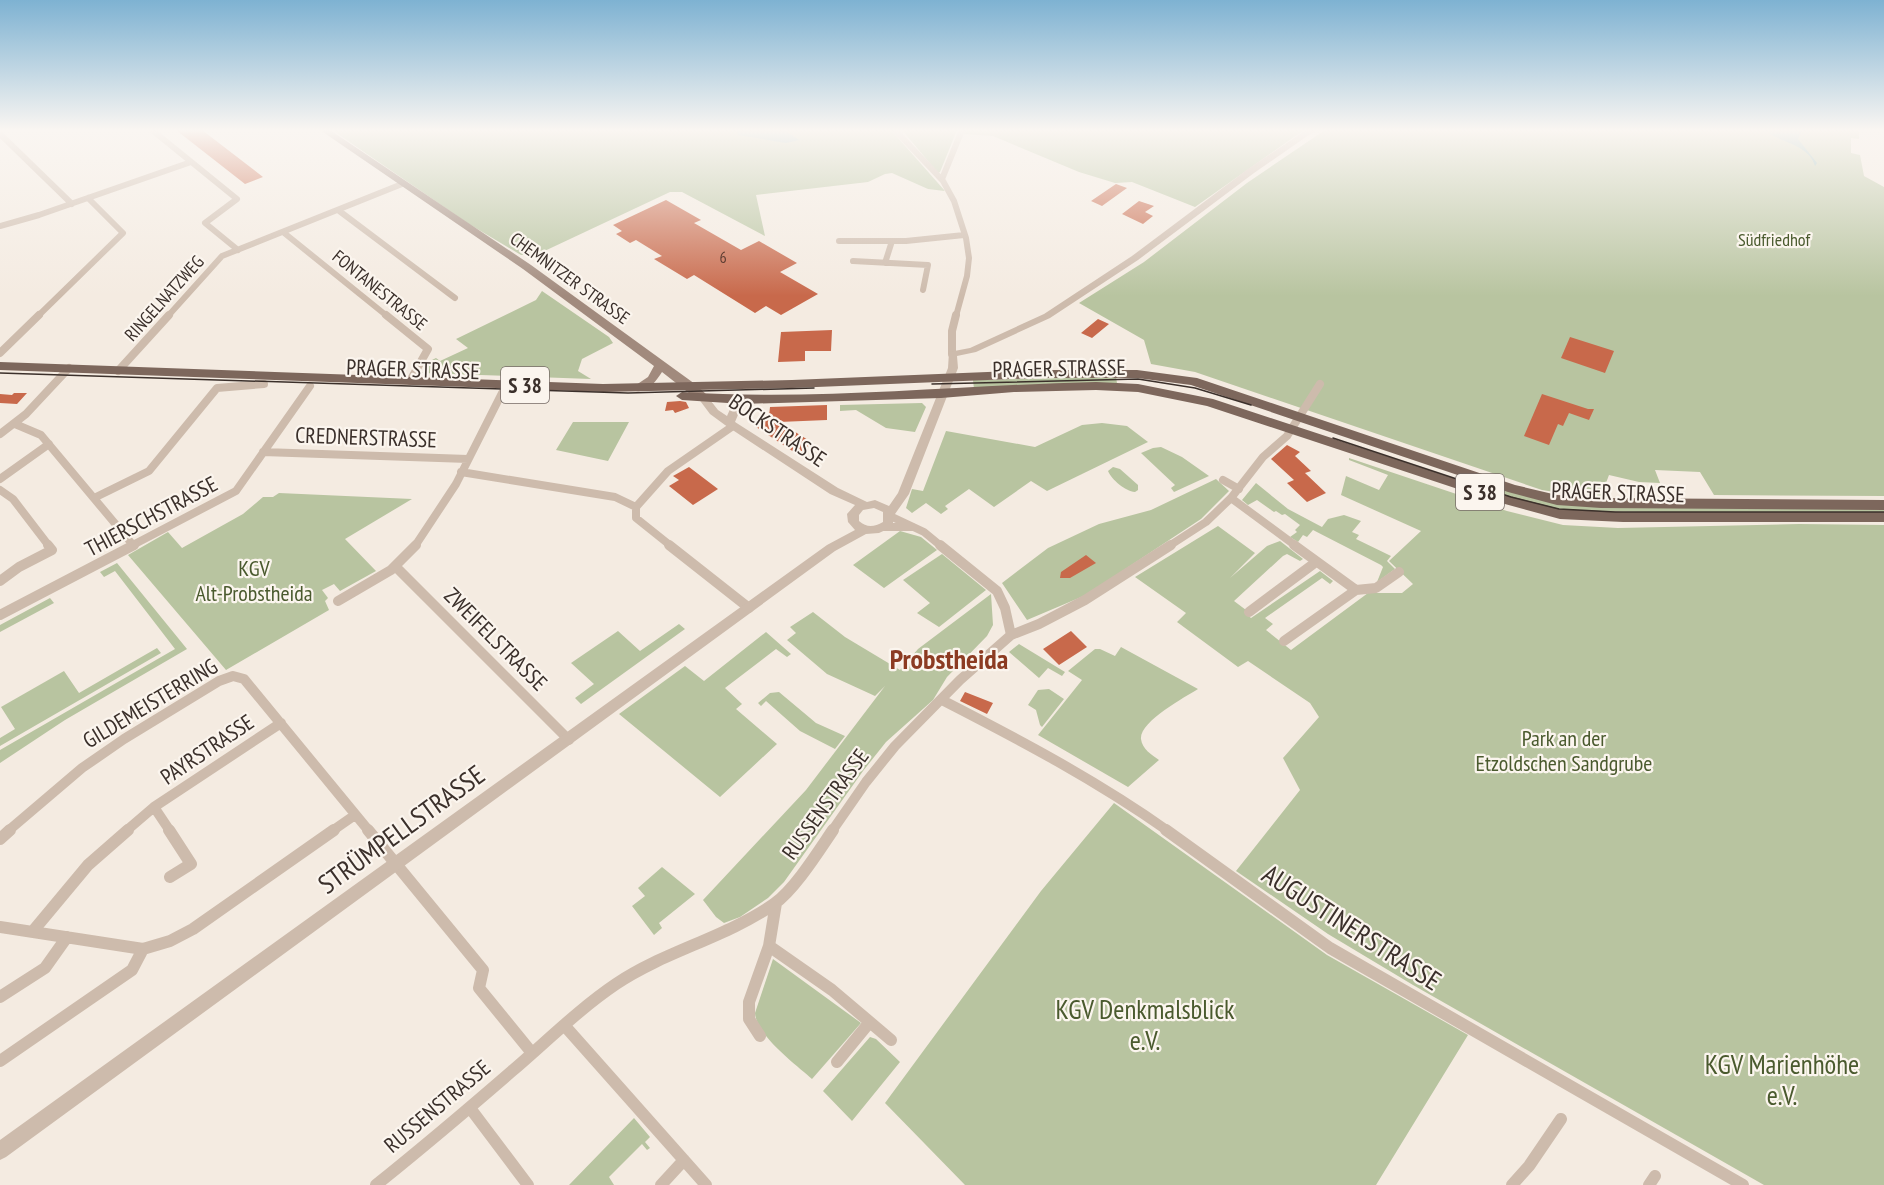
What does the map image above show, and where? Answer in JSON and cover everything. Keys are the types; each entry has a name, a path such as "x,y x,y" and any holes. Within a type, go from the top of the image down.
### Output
{"main road":[{"name":"CHEMNITZER STRASSE","path":"404,185 527,267 703,398"},
{"path":"640,388 652,379 660,365"},
{"name":"PRAGER STRASSE","path":"0,366 640,388 944,386 1138,388 1200,399 1510,502 1560,514 1611,517 1884,517"},
{"name":"PRAGER STRASSE","path":"218,375 264,384 600,396 682,396 743,400 944,386 1039,374 1137,374 1176,377 1513,489 1557,500 1601,503 1884,505"}],"street":[{"path":"53,185 72,204"},
{"path":"0,226 124,185"},
{"path":"220,185 237,199 205,223 238,250"},
{"name":"RINGELNATZWEG","path":"118,371 222,256 399,185"},
{"path":"884,527 903,494 952,368 950,339 969,267 969,246 952,195 946,185"},
{"path":"952,354 973,350 1047,316 1131,261 1232,185"},
{"path":"0,352 123,232 88,198"},
{"path":"338,210 455,298"},
{"name":"FONTANESTRASSE","path":"283,232 428,349 410,381"},
{"path":"839,241 892,241 964,235"},
{"path":"885,262 892,241"},
{"path":"853,261 928,265 923,290"},
{"path":"0,434 15,423 69,368"},
{"path":"94,498 149,471 217,388 264,384"},
{"name":"RUSSENSTRASSE","path":"376,1185 470,1108 564,1025 616,984 644,967 742,923 776,903 809,865 866,782 895,746 960,680 1011,635 1039,624 1084,600 1206,522 1239,489 1263,457 1285,439 1320,384"},
{"name":"THIERSCHSTRASSE","path":"0,615 236,491 310,386"},
{"path":"338,601 396,567 426,531 461,472 502,393"},
{"name":"BOCKSTRASSE","path":"703,398 714,412 731,425 834,491 865,505"},
{"path":"743,400 735,409 731,425 669,468 655,481 636,507 636,518 749,609"},
{"path":"15,423 35,430 49,444 133,545"},
{"path":"0,479 49,444"},
{"name":"CREDNERSTRASSE","path":"263,452 468,459"},
{"name":"CREDNERSTRASSE","path":"461,472 600,493 636,507"},
{"path":"1223,480 1239,489"},
{"path":"0,490 13,499 52,550 19,567 0,581"},
{"name":"BOCKSTRASSE","path":"834,491 853,518"},
{"path":"903,494 880,505 865,505 853,518 864,530 875,531 884,527 915,526"},
{"path":"1231,498 1356,590"},
{"path":"880,505 890,515 915,526 997,591 1005,608 1011,635"},
{"name":"STRÜMPELLSTRASSE","path":"831,548 853,518"},
{"name":"STRÜMPELLSTRASSE","path":"0,1151 831,548 864,530"},
{"path":"1249,612 1316,562"},
{"name":"ZWEIFELSTRASSE","path":"396,567 569,740"},
{"path":"1284,641 1356,590 1376,588 1399,572"},
{"name":"GILDEMEISTERRING","path":"0,839 41,801 123,739 219,681 233,676 244,679 483,970 479,988 532,1053"},
{"name":"AUGUSTINERSTRASSE","path":"942,700 1034,747 1121,798 1330,948 1743,1185"},
{"name":"PAYRSTRASSE","path":"33,932 88,865 154,807 281,723"},
{"name":"PAYRSTRASSE","path":"154,807 191,864 170,877"},
{"path":"0,927 143,948 170,941 193,929 355,816"},
{"path":"760,1036 749,1019 749,1002 769,946 776,903"},
{"path":"0,998 45,968 67,937"},
{"path":"769,946 832,990 891,1040"},
{"path":"0,1060 132,970 143,948"},
{"path":"837,1062 869,1023"},
{"path":"564,1025 706,1185"},
{"path":"470,1108 528,1185"},
{"path":"1512,1185 1529,1166 1561,1119"},
{"path":"661,1185 684,1160"}],"green space":[{"path":"413,185 840,185 756,195 765,236 682,192 670,192 536,255 521,255 469,224"},
{"path":"920,185 940,185 945,191"},
{"path":"1140,185 1226,185 1195,207"},
{"name":"Südfriedhof","path":"1244,185 1881,185 1884,187 1884,496 1714,495 1700,472 1655,470 1660,483 1639,482 1609,475 1601,496 1573,495 1542,490 1195,372 1151,364 1144,340 1079,303 1144,262"},
{"path":"542,291 609,337 613,343 582,359 578,371 591,379 422,373 430,361 436,358 440,361 468,348 456,339 536,300"},
{"path":"1116,377 1117,383 974,389 973,380"},
{"path":"922,403 926,407 915,432 886,428 856,410 840,411 840,405"},
{"path":"573,422 629,422 608,461 556,450"},
{"path":"1102,423 1127,426 1148,442 1047,491 1031,481 994,507 969,489 945,506 948,509 941,514 926,503 912,513 906,508 912,489 923,491 946,431 1035,447 1082,425"},
{"path":"1161,447 1182,457 1209,476 1174,492 1171,488 1175,485 1141,453"},
{"name":"Park an der Etzoldschen Sandgrube","path":"1349,458 1507,511 1563,525 1618,528 1799,524 1884,525 1884,1185 1764,1185 1413,985 1328,934 1236,871 1300,790 1283,758 1319,717 1310,703 1248,661 1238,667 1177,622 1186,613 1135,577 1218,526 1255,553 1230,578 1267,546 1280,541 1303,559 1300,561 1287,554 1283,556 1234,601 1246,610 1244,612 1251,618 1320,571 1333,581 1330,584 1322,578 1265,618 1273,624 1266,630 1291,650 1368,593 1402,593 1413,584 1389,561 1421,531 1341,495 1346,476 1379,490 1388,475 1349,460"},
{"path":"1113,467 1120,469 1138,485 1138,490 1131,491 1116,481 1108,471"},
{"path":"1467,476 1536,499 1884,508 1884,514 1560,511 1465,484"},
{"path":"1216,479 1229,491 1201,519 1086,595 1027,620 1002,583 1048,548 1099,524 1151,510"},
{"path":"1256,483 1288,509 1322,527 1328,519 1344,515 1361,521 1352,532 1359,535 1356,539 1391,556 1387,561 1395,569 1377,582 1383,567 1381,565 1313,530 1307,537 1303,535 1298,542 1290,537 1297,532 1295,530 1300,525 1285,514 1274,512 1257,500 1248,505 1242,500"},
{"name":"KGV Alt-Probstheida","path":"279,493 412,499 345,539 376,571 340,591 334,584 322,590 328,598 325,601 329,610 226,670 128,555 168,532 182,548 243,514 263,497 273,497"},
{"path":"900,531 921,537 937,550 884,588 853,565"},
{"path":"942,554 986,590 939,627 917,613 930,603 903,580"},
{"path":"117,563 187,649 65,720 0,763 0,750 175,649 115,571 104,577 100,572"},
{"path":"991,594 993,625 987,636 947,677 933,700 886,742 784,882 768,898 740,917 724,923 716,917 703,900 806,790 885,686 875,696 827,674 787,640 796,633 790,627 813,612 845,637 900,670 918,649"},
{"path":"50,598 54,603 0,632 0,625"},
{"path":"679,624 685,629 581,704 575,698 594,684 571,663 618,631 640,651"},
{"path":"766,632 791,654 787,657 776,649 725,688 742,704 736,709 777,744 720,797 619,714 685,666 704,681"},
{"path":"1019,644 1065,672 1062,676 1048,668 1039,678 1009,652"},
{"path":"1121,647 1198,689 1164,711 1142,732 1143,746 1159,760 1128,787 1038,735 1082,680 1068,671 1095,649 1115,656"},
{"path":"157,648 161,653 0,746 0,738 15,729 1,707 64,671 79,693"},
{"path":"1049,689 1064,699 1042,727 1036,710 1028,705 1038,690"},
{"path":"779,692 816,723 845,736 835,749 800,731 766,701 761,706 758,703 770,693"},
{"name":"KGV Denkmalsblick e.V.","path":"1114,803 1327,955 1468,1035 1376,1185 965,1185 885,1103 1041,891"},
{"path":"662,867 695,894 659,923 662,928 654,935 632,906 645,896 638,888"},
{"path":"773,959 861,1023 812,1079 769,1040 757,1022 755,1013"},
{"path":"870,1037 876,1039 900,1062 852,1121 823,1091"},
{"path":"634,1118 650,1137 645,1142 650,1148 647,1150 642,1144 609,1177 614,1185 569,1185"}],"building":[{"path":"1114,185 1127,188 1102,206 1091,201"},
{"path":"666,200 701,220 694,223 741,250 759,241 797,263 780,272 818,294 781,315 766,306 755,313 694,275 687,279 654,259 662,256 636,240 630,243 616,234 622,231 613,225"},
{"path":"1139,201 1154,206 1145,212 1153,216 1143,224 1122,214"},
{"path":"1098,319 1109,324 1092,338 1081,333"},
{"path":"832,330 831,351 805,351 805,361 778,362 781,332"},
{"path":"1570,337 1614,351 1605,373 1561,358"},
{"path":"27,393 17,404 0,403 0,394 12,395"},
{"path":"1542,394 1594,409 1589,420 1569,413 1563,426 1558,424 1549,445 1524,436"},
{"path":"667,402 686,402 689,408 675,413 673,410 665,411"},
{"path":"827,405 827,420 779,422 813,443 797,454 756,427 765,415 769,416 770,407"},
{"path":"1287,445 1300,452 1295,456 1311,471 1305,473 1326,493 1307,502 1287,483 1294,480 1271,459"},
{"path":"689,467 718,489 693,505 669,486 679,480 673,476"},
{"path":"1086,555 1096,563 1070,578 1060,578 1061,572"},
{"path":"1071,631 1087,647 1059,665 1043,649"},
{"path":"965,692 993,703 987,714 960,701"}],"tram line":[{"path":"0,373 628,393 814,388"},
{"path":"932,384 1138,379 1195,388 1251,405"},
{"path":"1333,438 1511,497 1559,509 1615,512 1884,512"}],"district":[{"name":"Probstheida","path":"949,658"}],"park label":[{"name":"KGV Marienhöhe e.V.","path":"1782,1080"}]}
